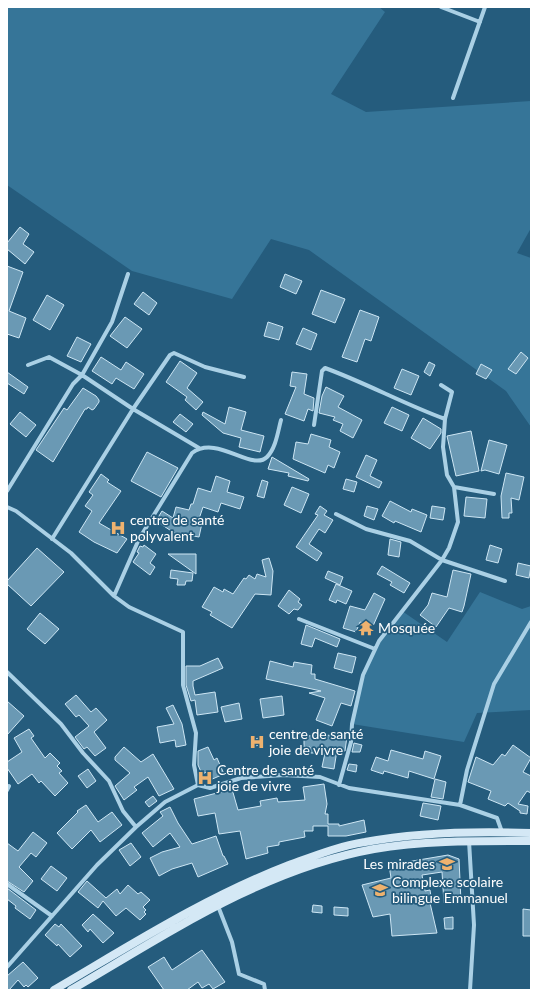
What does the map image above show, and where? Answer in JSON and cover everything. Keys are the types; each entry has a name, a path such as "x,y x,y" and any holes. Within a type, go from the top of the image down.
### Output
{"main road":[{"path":"54,990 203,903 253,879 317,855 364,842 424,835 502,832 531,833"},
{"path":"71,990 218,906 258,886 326,861 375,849 469,841 531,841"}],"street":[{"path":"441,7 480,22"},
{"path":"453,98 485,7"},
{"path":"7,491 73,384 82,375 112,322 128,274"},
{"path":"52,539 133,409 170,355 174,353 205,367 244,377"},
{"path":"28,365 49,357 82,375 133,409 199,448"},
{"path":"314,425 322,371 325,368 354,378 420,410 445,419"},
{"path":"339,785 351,742 352,724 363,675 374,649 442,560 449,548 458,522 454,487 447,475 444,454 445,419 452,392 441,385"},
{"path":"114,596 139,539 192,453 199,448 210,447 225,449 254,461 260,461 268,456 274,445 282,420"},
{"path":"454,487 494,494"},
{"path":"7,506 71,553 114,596 129,607 183,632 183,685 196,733 194,759 198,785"},
{"path":"336,514 366,528 410,541 442,560 505,581"},
{"path":"299,619 374,649"},
{"path":"460,805 467,770 494,684 531,622"},
{"path":"7,673 61,724 83,753 108,781 122,811 136,827"},
{"path":"7,967 97,865 136,827 166,802 198,785 210,788 241,778 284,775 320,777 331,780 339,785 460,805 497,818 502,832"},
{"path":"469,841 474,925 470,990"},
{"path":"7,884 52,916"},
{"path":"218,906 232,942 239,974 264,984 265,990"}],"shaded area":[{"path":"7,7 379,7 385,12 331,94 366,112 531,101 531,228 517,253 531,258 531,427 506,391 309,250 271,239 232,299 132,271 7,185"},
{"path":"480,592 522,609 531,606 531,710 477,713 464,742 352,724 363,675 373,651 402,611 447,642"}],"building":[{"path":"20,227 29,234 23,244 34,252 25,264 7,249 7,243"},
{"path":"7,266 23,272 9,311 26,318 19,338 7,334"},
{"path":"285,274 302,281 296,294 280,287"},
{"path":"321,290 345,299 335,323 312,314"},
{"path":"143,292 157,303 149,315 134,304"},
{"path":"47,295 64,305 50,330 33,320"},
{"path":"360,310 379,317 371,341 365,339 357,362 342,357"},
{"path":"125,317 142,329 127,348 110,336"},
{"path":"268,322 283,327 279,340 264,336"},
{"path":"303,328 317,334 311,350 296,344"},
{"path":"77,337 91,344 81,362 67,356"},
{"path":"521,352 528,358 516,374 508,369"},
{"path":"101,357 121,370 126,362 144,374 134,389 116,378 112,384 92,371"},
{"path":"180,361 197,373 187,388 203,402 196,410 185,400 187,397 166,382"},
{"path":"429,362 435,365 430,376 424,372"},
{"path":"481,364 492,370 486,379 476,374"},
{"path":"402,369 419,376 411,395 394,388"},
{"path":"7,372 28,387 24,394 7,383"},
{"path":"292,372 307,374 304,394 314,398 313,411 308,409 304,421 285,414 296,387 290,386"},
{"path":"326,387 344,396 338,407 362,420 353,438 340,431 343,424 333,420 335,417 319,413 322,396"},
{"path":"83,388 96,396 99,402 92,410 88,407 85,409 53,462 36,450 64,408 67,410"},
{"path":"229,407 246,412 241,430 264,436 260,452 239,447 241,438 223,433 202,415 203,412 225,424"},
{"path":"392,407 409,415 402,431 384,423"},
{"path":"20,412 36,425 26,437 10,424"},
{"path":"180,414 193,424 186,432 173,422"},
{"path":"423,418 441,429 441,433 430,449 411,438"},
{"path":"471,431 479,471 456,476 447,436"},
{"path":"311,434 331,440 329,447 340,452 334,468 328,465 325,473 293,459 296,442 308,444"},
{"path":"489,440 507,445 499,474 485,470 481,471"},
{"path":"147,452 178,468 161,497 131,481"},
{"path":"366,455 377,460 370,476 382,482 379,488 356,477"},
{"path":"272,457 309,479 308,481 288,476 289,473 268,469"},
{"path":"506,473 524,477 519,500 511,498 512,513 509,513 509,518 502,518 501,496"},
{"path":"101,474 109,480 107,482 121,491 99,523 127,539 117,553 94,542 79,532 92,511 85,506 93,495 89,492"},
{"path":"216,476 230,481 227,492 244,497 240,509 221,503 218,512 203,507 198,522 202,523 199,537 176,534 156,521 162,511 173,518 176,507 189,510 191,504 193,504 198,488 211,492"},
{"path":"346,479 357,482 354,492 343,489"},
{"path":"262,480 268,482 264,498 257,496"},
{"path":"292,487 309,494 301,513 284,505"},
{"path":"466,497 487,499 485,518 464,516"},
{"path":"390,501 411,512 412,509 427,515 421,532 395,521 394,523 382,516"},
{"path":"320,506 327,511 324,515 333,520 325,533 319,529 309,544 322,553 317,561 296,547 318,515 315,514"},
{"path":"367,506 378,509 374,520 364,516"},
{"path":"432,506 445,508 443,520 430,518"},
{"path":"390,539 401,542 399,557 388,555"},
{"path":"144,545 156,554 150,563 155,567 150,575 133,562 139,553 137,552 140,546 143,547"},
{"path":"490,545 502,549 498,563 486,560"},
{"path":"37,548 64,572 31,606 7,584 7,581"},
{"path":"168,554 196,554 196,574"},
{"path":"269,558 273,571 271,595 255,594 232,628 210,615 212,612 202,607 214,587 223,592 224,589 233,594 244,578 246,579 249,575 255,579 257,574 266,577 262,560"},
{"path":"518,563 531,566 529,578 516,575"},
{"path":"382,566 410,583 404,593 390,585 392,582 377,574"},
{"path":"171,570 193,573 192,581 186,581 185,585 177,585 178,579 170,578"},
{"path":"453,570 471,574 464,606 462,612 449,608 436,627 420,615 428,605 432,593 447,597"},
{"path":"328,571 343,577 340,585 325,578"},
{"path":"336,584 352,591 346,604 337,600 336,603 329,600"},
{"path":"289,590 300,599 298,602 302,605 298,610 294,609 289,614 278,606"},
{"path":"374,593 385,599 373,626 360,622 356,632 343,628 350,606 365,610"},
{"path":"40,613 59,629 45,644 27,629"},
{"path":"306,625 340,639 337,647 315,638 312,647 301,644"},
{"path":"338,653 356,657 352,673 334,668"},
{"path":"218,658 223,668 193,681 193,686 195,695 215,692 218,712 197,715 195,700 191,701 186,685 186,666 200,666"},
{"path":"270,661 293,667 294,662 312,665 311,674 315,674 315,679 355,691 351,706 341,703 332,726 316,720 325,698 309,693 321,691 266,679"},
{"path":"76,695 91,712 96,708 107,720 94,732 106,748 95,756 87,747 84,749 75,737 89,726 79,715 76,717 65,704"},
{"path":"282,696 284,715 263,718 260,699"},
{"path":"7,701 24,716 7,735"},
{"path":"239,703 242,719 225,722 221,707"},
{"path":"173,705 182,724 186,745 176,747 175,740 160,743 157,727 174,724 166,708"},
{"path":"29,729 34,736 31,738 45,758 50,753 60,763 57,766 62,771 59,773 68,783 55,796 41,781 39,783 32,774 18,784 7,768 7,762 22,752 14,738"},
{"path":"304,736 347,736 345,751 337,750 334,769 322,767 325,753 310,753 310,747 304,747"},
{"path":"262,738 263,745 252,746 251,739"},
{"path":"354,743 362,745 360,752 352,752"},
{"path":"513,745 531,758 523,772 531,776 531,793 527,791 518,804 528,806 527,814 520,813 520,811 508,803 505,806 488,799 491,791 468,782 476,757 493,765 502,754 505,756"},
{"path":"124,747 141,762 153,754 174,789 159,796 148,777 134,787 137,790 124,800 115,786 130,773 115,760 115,757"},
{"path":"208,747 214,760 217,758 224,774 210,780 207,772 202,774 198,765 198,751"},
{"path":"391,750 423,759 425,751 441,756 434,779 409,771 408,778 384,771 383,774 371,770 376,757 388,761"},
{"path":"349,764 357,765 356,772 347,770"},
{"path":"88,769 96,781 87,788 78,776"},
{"path":"435,779 446,782 443,799 431,797"},
{"path":"324,784 327,804 325,814 328,814 328,824 339,824 339,826 364,820 366,832 346,836 328,836 328,826 313,826 313,831 304,831 305,837 279,842 279,845 267,847 268,853 246,859 240,831 219,834 215,813 198,816 194,799 232,789 238,810 261,806 260,801 277,798 278,802 305,800 303,787"},
{"path":"153,796 157,801 149,807 145,802"},
{"path":"423,803 441,806 438,820 420,816"},
{"path":"86,805 98,822 112,812 122,825 100,842 91,830 72,849 57,833 78,812 77,811"},
{"path":"170,807 178,823 192,844 216,836 223,856 228,864 198,877 192,863 172,869 159,876 150,858 162,852 180,847 170,833 153,847 142,833 163,816 160,812"},
{"path":"33,832 47,843 36,857 31,853 19,867 33,881 24,892 7,881 7,843 18,851"},
{"path":"131,843 141,857 130,866 119,850"},
{"path":"448,855 459,859 461,902 444,903 442,872 422,875 425,891 430,890 432,903 430,903 437,933 392,936 390,914 373,917 362,885 391,878 389,865"},
{"path":"51,866 67,878 57,891 41,879"},
{"path":"87,881 106,898 117,889 120,894 128,885 138,894 141,892 150,900 143,907 146,910 144,912 146,914 140,920 126,908 116,916 103,901 98,908 78,892"},
{"path":"7,888 36,910 30,919 15,908 16,906 7,899"},
{"path":"313,905 322,906 322,913 312,912"},
{"path":"334,907 348,908 348,916 334,915"},
{"path":"523,909 531,910 531,936 523,936"},
{"path":"93,914 114,933 103,943 90,929 88,932 82,925"},
{"path":"453,917 453,929 445,929 444,918"},
{"path":"55,924 59,927 61,924 82,946 70,957 58,944 57,946 45,935"},
{"path":"202,950 225,982 213,989 209,984 202,988 198,982 187,990 164,990 148,967 164,957 172,970"},
{"path":"23,962 38,978 28,987 26,985 24,987 18,980 9,990 7,990 7,976"}],"place":[{"name":"centre de santé polyvalent","path":"118,528"},
{"name":"Mosquée","path":"366,628"},
{"name":"centre de santé joie de vivre","path":"257,742"},
{"name":"Centre de santé joie de vivre","path":"205,778"},
{"name":"Les mirades","path":"447,864"},
{"name":"Complexe scolaire bilingue Emmanuel","path":"380,890"}]}
